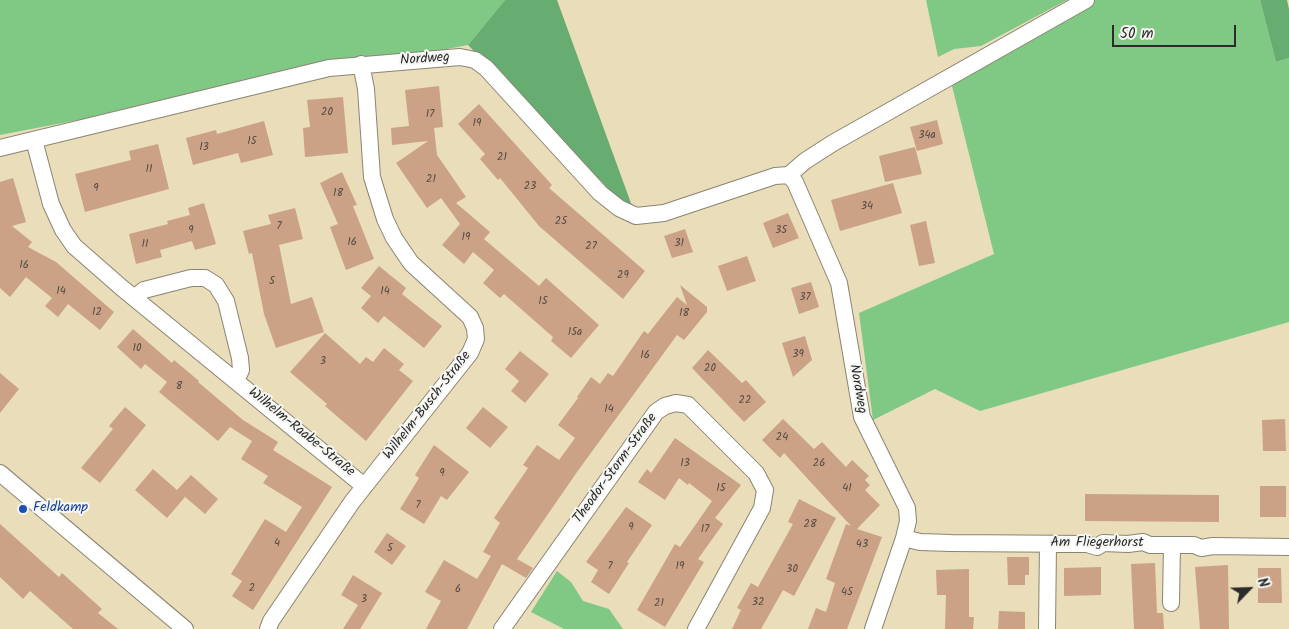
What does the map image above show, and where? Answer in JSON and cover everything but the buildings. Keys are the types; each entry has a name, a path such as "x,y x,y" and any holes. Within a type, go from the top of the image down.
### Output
{"street":[{"path":"789,175 804,161 833,143 1086,0"},
{"name":"Nordweg","path":"0,148 329,68 361,64 467,58 481,64 600,193 619,208 636,216 664,213 775,176 789,175 795,182 839,283 861,412 906,502 908,521 904,538 873,629"},
{"name":"Wilhelm-Busch-Straße","path":"268,629 271,621 364,486 470,353 476,334 473,323 466,312 411,263 385,219 372,177 366,89 361,64"},
{"name":"Wilhelm-Raabe-Straße","path":"34,140 51,204 68,238 80,253 364,486"},
{"name":"Wilhelm-Raabe-Straße","path":"134,298 144,290 191,278 204,278 216,285 226,301 240,358 241,370 236,381"},
{"name":"Theodor-Storm-Straße","path":"502,629 656,412 676,402 688,405 694,410 756,473 765,490 762,508 696,629"},
{"path":"0,473 183,628"},
{"name":"Am Fliegerhorst","path":"904,538 936,543 1087,544 1097,547 1103,543 1143,542 1172,546 1194,545 1201,548 1213,546 1289,547"},
{"path":"1047,629 1048,544"},
{"path":"1171,603 1172,546"}],"green space":[{"path":"0,0 505,0 468,45 0,135"},
{"path":"505,0 557,0 636,217 468,45"},
{"path":"926,0 1067,0 981,46 954,49 938,57"},
{"path":"1093,0 1260,0 1276,62 1289,58 1289,322 980,411 935,389 873,420 859,313 994,254 950,78"},
{"path":"1260,0 1287,0 1289,9 1289,58 1276,62"},
{"path":"557,571 571,582 583,601 609,609 623,629 564,629 531,612"}],"place":[{"name":"Feldkamp","path":"23,509"}]}
